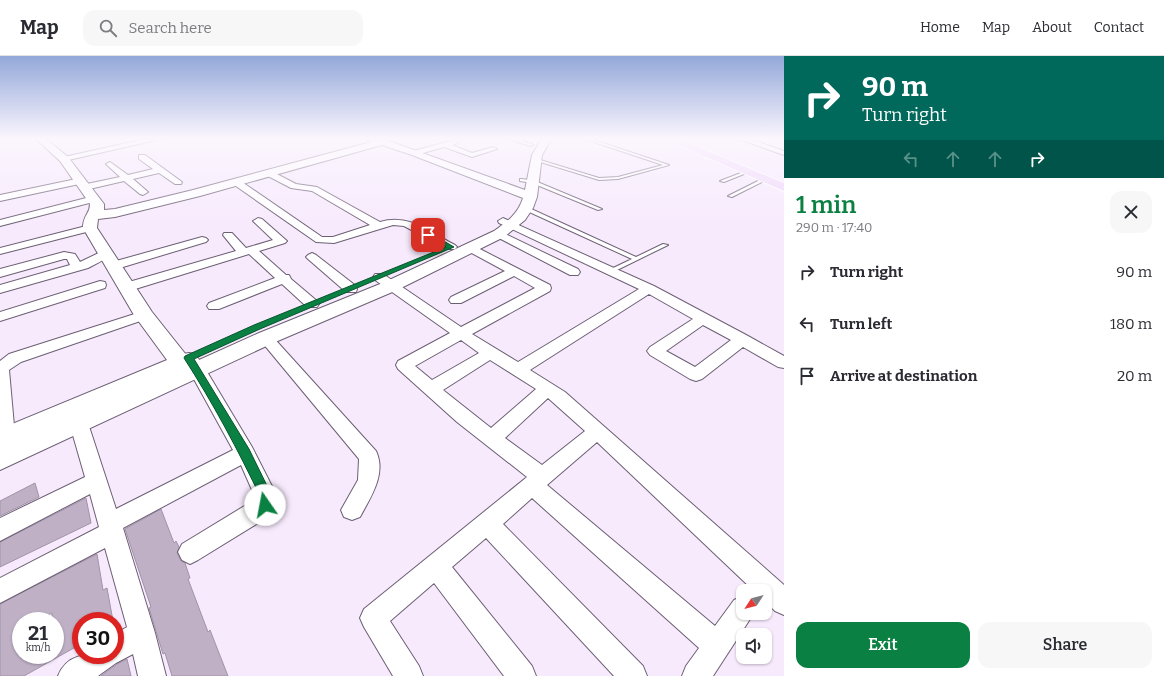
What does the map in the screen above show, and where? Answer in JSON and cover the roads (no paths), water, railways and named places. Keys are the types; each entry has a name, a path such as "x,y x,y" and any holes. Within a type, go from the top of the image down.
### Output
{"main road":[{"path":"735,167 784,186"},
{"path":"751,167 784,180"}],"street":[{"path":"69,167 97,204 97,211 92,222 109,259 144,315 188,363 245,453 267,498 265,505 260,510 190,552"},
{"path":"113,167 143,192"},
{"path":"156,167 178,182"},
{"path":"0,251 116,213 289,167"},
{"path":"459,167 526,192"},
{"path":"188,363 266,338 505,227 526,192 533,167"},
{"path":"0,223 86,189 160,170"},
{"path":"269,173 294,186 314,189 379,226"},
{"path":"236,182 320,240 334,240 392,222 402,221 545,288 404,365 491,439 717,646"},
{"path":"0,198 86,189"},
{"path":"127,287 280,240 258,221"},
{"path":"505,227 611,271 649,289 743,339 784,363"},
{"path":"505,227 574,272"},
{"path":"228,235 285,278 312,304"},
{"path":"0,289 92,263 202,240"},
{"path":"21,310 13,286 4,272 64,255 71,256 77,268"},
{"path":"312,257 351,289"},
{"path":"456,300 513,272"},
{"path":"214,306 285,278"},
{"path":"0,459 76,416 312,304 351,289 385,282 461,334 559,396 598,431 756,584"},
{"path":"0,317 100,285"},
{"path":"517,370 649,289"},
{"path":"76,416 3,438 1,368 15,358 144,315"},
{"path":"704,318 655,351 696,375 743,339"},
{"path":"266,338 369,457 368,481 352,510"},
{"path":"431,389 490,353"},
{"path":"491,439 547,389"},
{"path":"76,416 112,528 142,633 152,676"},
{"path":"409,676 374,618 598,431"},
{"path":"0,590 245,453"},
{"path":"0,530 96,481"},
{"path":"487,523 633,676"},
{"path":"436,566 522,676"},
{"path":"772,595 784,602"},
{"path":"696,676 736,619"},
{"path":"124,644 142,633"},
{"path":"72,676 91,664"}],"lane":[{"path":"577,167 600,179 618,178 660,167"},
{"path":"722,181 747,172"},
{"path":"730,196 766,179"},
{"path":"526,192 600,210"},
{"path":"526,192 637,259"},
{"path":"611,271 665,245"}]}
